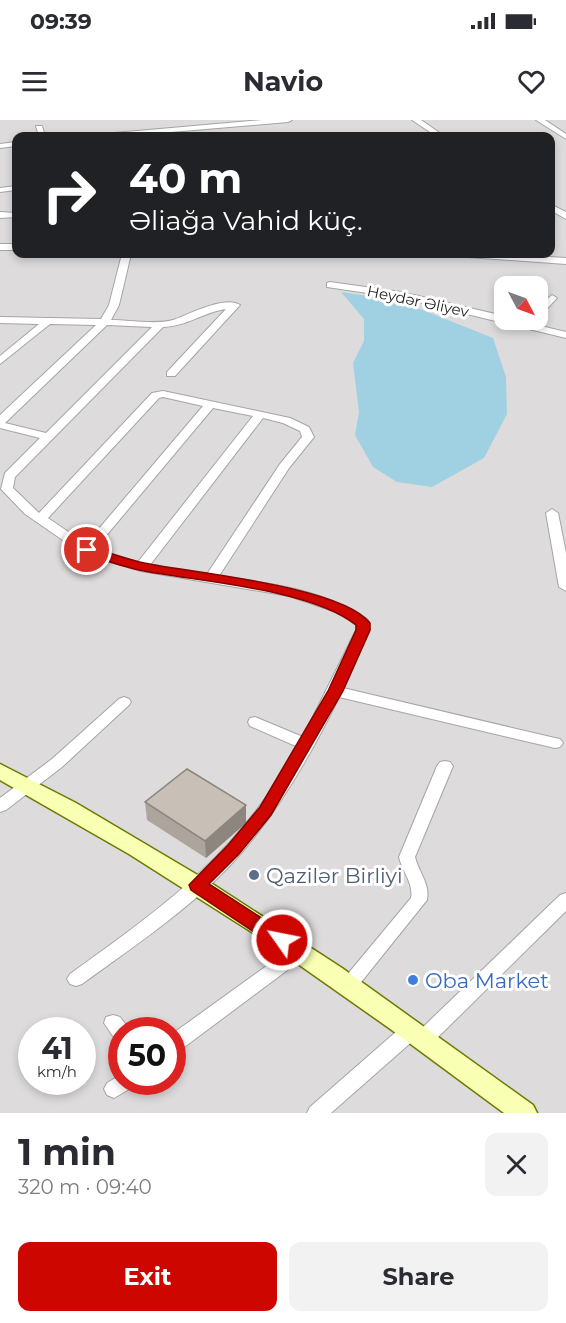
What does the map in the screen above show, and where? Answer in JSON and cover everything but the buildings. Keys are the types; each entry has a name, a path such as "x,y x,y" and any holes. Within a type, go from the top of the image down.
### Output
{"main road":[{"path":"0,771 197,885 418,1034 524,1113"}],"street":[{"path":"149,132 288,120"},
{"path":"416,120 434,132"},
{"path":"540,120 566,137"},
{"path":"2,426 104,323 114,305 125,258"},
{"path":"524,258 566,261"},
{"name":"Heydər Əliyev","path":"330,285 400,295 494,316"},
{"path":"548,302 552,298"},
{"path":"0,320 160,324 180,321 222,306 235,305 171,374"},
{"path":"0,361 48,321"},
{"path":"76,979 164,915 197,885 254,826 306,744 336,691 363,630 363,623 347,611 292,593 141,567 87,550 34,515 7,489 6,482 9,476 160,324"},
{"name":"Heydər Əliyev","path":"548,328 566,335"},
{"path":"34,515 152,397 163,394 261,414 286,420 305,429 308,436 284,466 211,578"},
{"path":"87,550 210,404"},
{"path":"141,567 261,414"},
{"path":"2,426 48,437"},
{"path":"552,513 566,587"},
{"path":"336,691 555,743"},
{"path":"0,806 29,786 124,702"},
{"path":"255,722 306,744"},
{"path":"348,986 418,900 421,889 410,869 407,857 445,766"},
{"path":"317,1113 418,1034 566,900"},
{"path":"186,1035 298,952"}],"shaded area":[{"path":"0,120 566,120 566,1113 0,1113"}],"water":[{"path":"341,292 400,301 493,338 506,377 507,414 484,458 432,487 397,482 373,467 355,435 359,412 353,363 364,341 364,319"}],"place":[{"name":"Qazilər Birliyi","path":"254,875"},
{"name":"Oba Market","path":"413,980"}],"route":[{"path":"87,550 141,567 292,593 347,611 363,623 363,630 336,691 265,811 234,849 197,885 282,940"}]}
